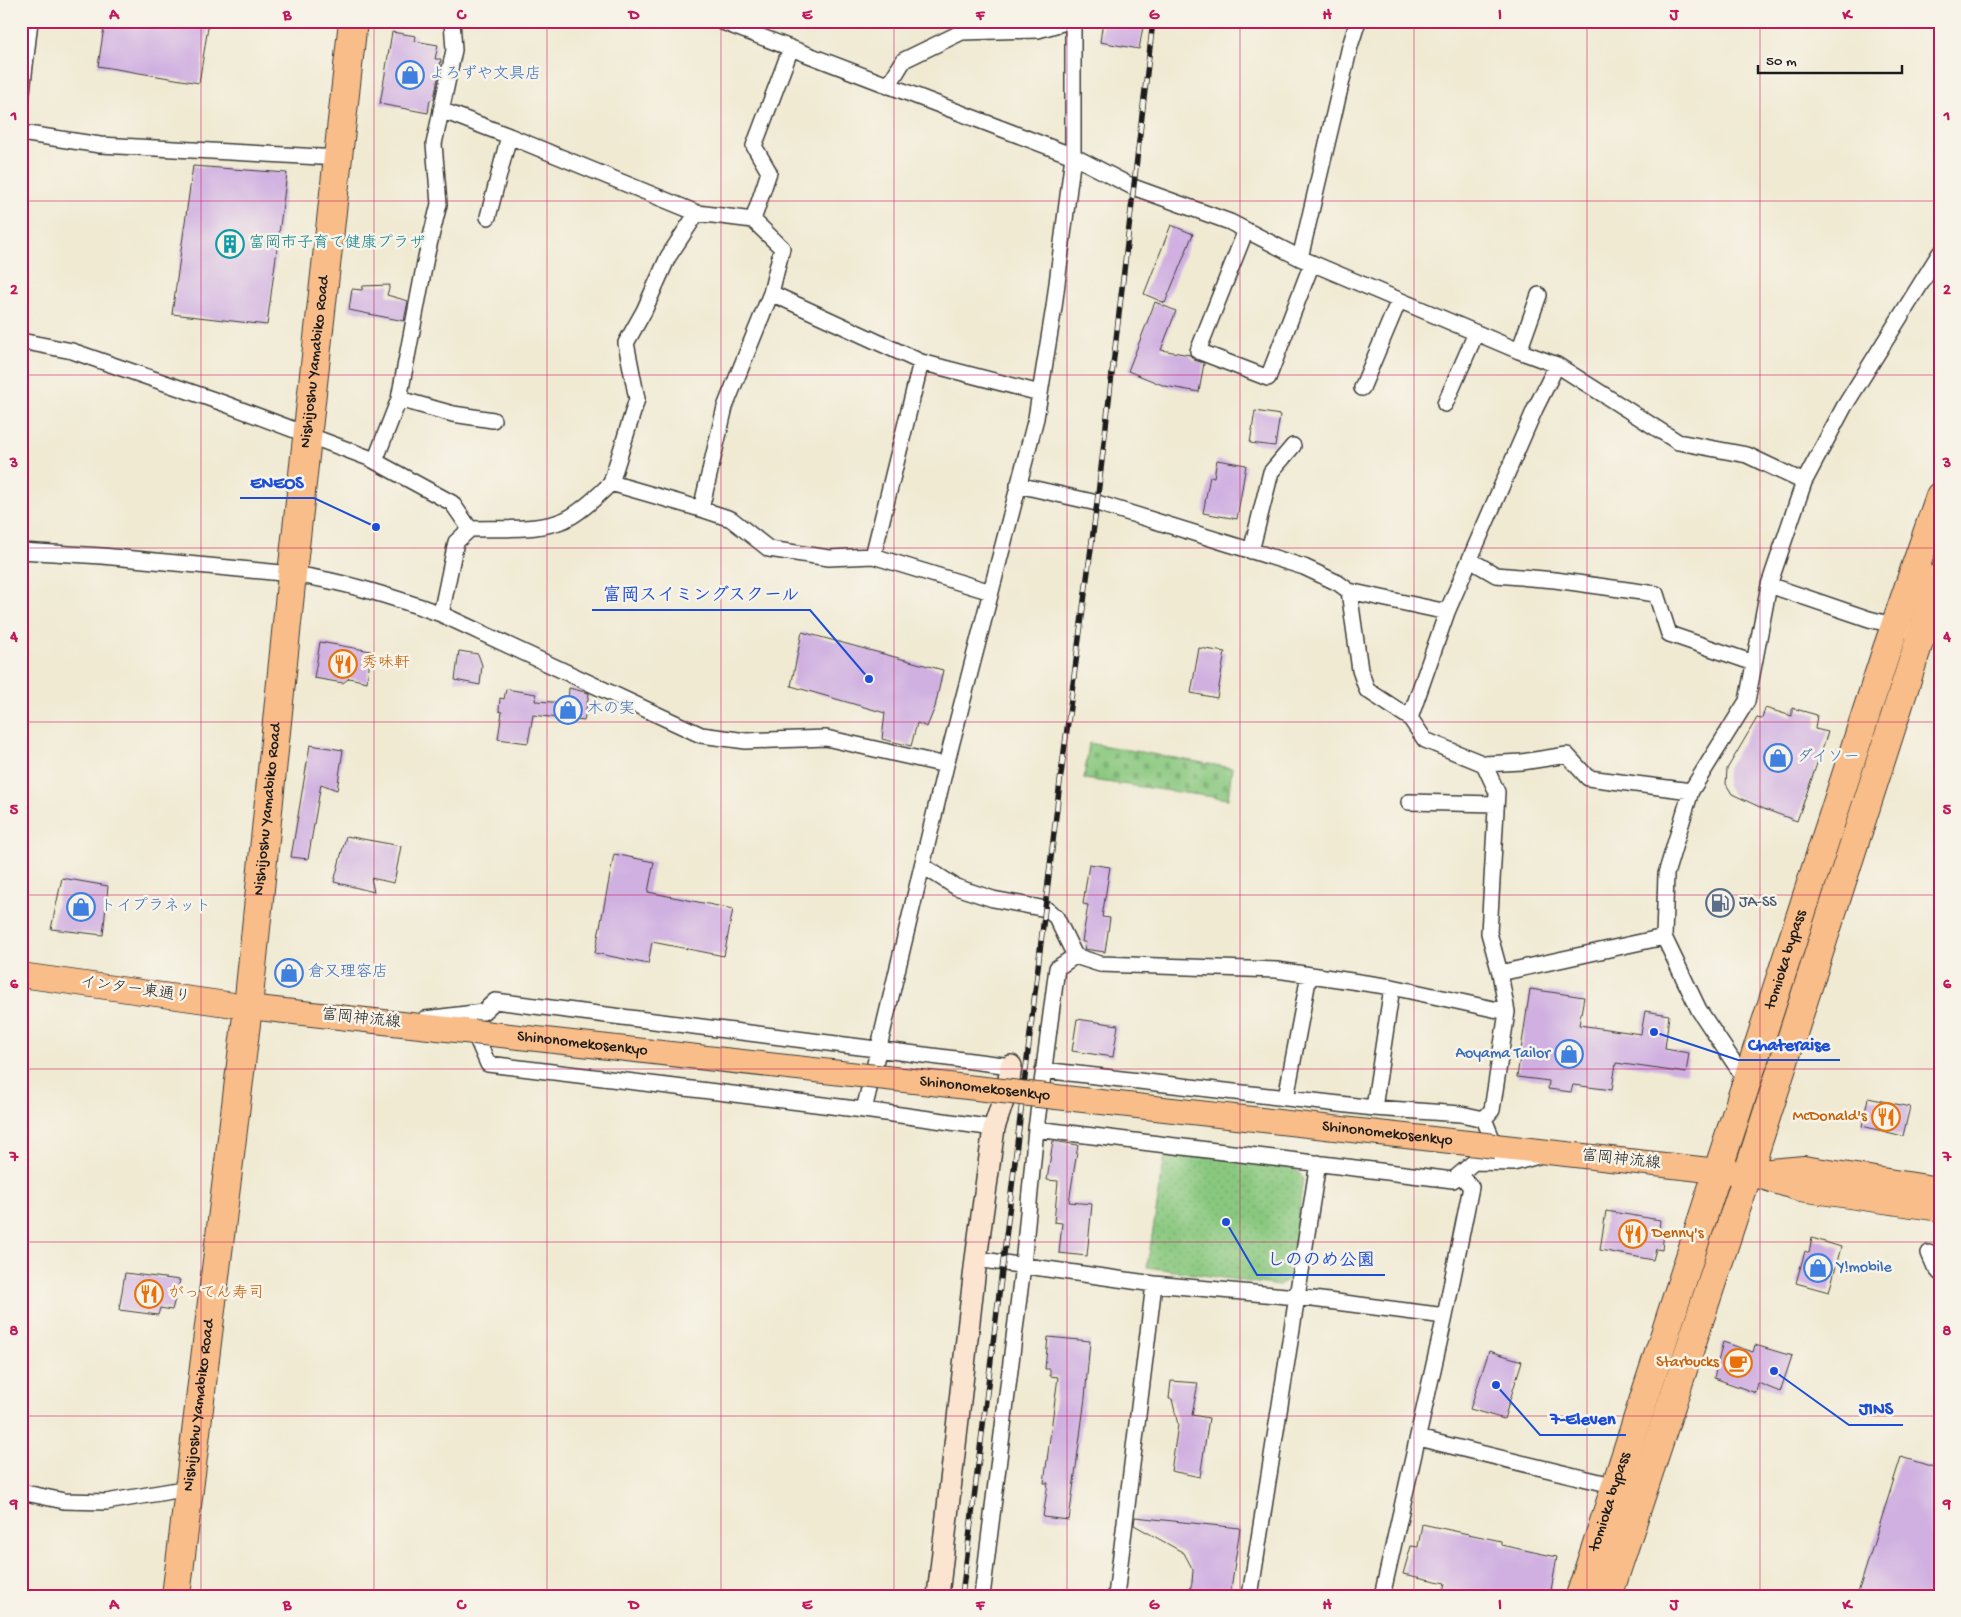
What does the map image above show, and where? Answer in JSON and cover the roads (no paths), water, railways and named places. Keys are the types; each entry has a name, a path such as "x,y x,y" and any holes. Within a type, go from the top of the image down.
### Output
{"highway":[{"name":"Nishijoshu Yamabiko Road","path":"176,1596 248,1007 292,574 353,21"},
{"name":"tomioka bypass","path":"1580,1596 1895,626 1940,496"},
{"name":"tomioka bypass","path":"1608,1596 1748,1173 1931,636 1940,578"}],"main road":[{"name":"インター東通り","path":"21,975 248,1007"},
{"name":"富岡神流線","path":"248,1007 474,1032"},
{"name":"Shinonomekosenkyo","path":"474,1032 1495,1146"},
{"name":"富岡神流線","path":"1495,1146 1748,1173"},
{"path":"1748,1173 1804,1168 1940,1189"},
{"path":"1748,1173 1800,1189 1940,1209"}],"street":[{"path":"21,101 30,21"},
{"path":"375,461 400,399 426,257 439,204 434,144 454,50 452,21"},
{"path":"864,1110 946,765 1036,418 1054,307 1074,156 1071,21 1038,30 962,32 904,60 888,86"},
{"path":"1246,230 1198,350 1268,378 1306,260 1350,46 1358,21"},
{"path":"729,23 888,86 1074,156 1133,187 1230,222 1306,260 1519,351 1557,365 1678,442 1747,456 1804,482"},
{"path":"753,220 769,172 754,146 791,48"},
{"path":"441,110 698,213 753,220 782,248 771,293 725,408 701,509"},
{"path":"21,133 100,145 338,158"},
{"path":"488,217 509,136"},
{"path":"441,614 456,542 470,529 546,527 571,517 611,483 637,399 626,343 644,311 668,257 698,213"},
{"path":"1746,1082 1699,1010 1664,937 1666,874 1691,791 1747,700 1769,585 1804,482 1844,407 1940,253"},
{"path":"771,293 921,362 1040,393"},
{"path":"1519,351 1539,295"},
{"path":"1362,388 1399,300"},
{"path":"1445,404 1476,333"},
{"path":"21,341 72,350 308,434 375,461 452,502 470,529"},
{"path":"874,556 921,362"},
{"path":"1410,718 1448,612 1535,409 1557,365"},
{"path":"400,399 453,414 494,420"},
{"path":"1251,551 1271,472 1293,446"},
{"path":"611,483 731,519 769,548 829,558 874,556 990,592"},
{"path":"1018,485 1098,503 1304,567 1338,583 1349,591 1448,612"},
{"path":"21,551 102,556 322,578 441,614 700,735 746,741 826,738 946,765"},
{"path":"1470,560 1496,575 1555,580 1656,594 1669,634 1754,663"},
{"path":"1769,585 1869,619 1931,636"},
{"path":"1349,591 1360,670 1368,690 1410,718 1425,740 1484,764 1522,762 1567,755 1588,778 1691,791"},
{"path":"1484,764 1497,792 1489,933 1500,973 1507,1012 1492,1110 1484,1119"},
{"path":"1409,802 1496,804"},
{"path":"923,866 956,887 993,899 1046,909 1056,917 1074,956 1100,964 1277,970 1392,987 1507,1012"},
{"path":"1500,973 1664,937"},
{"path":"982,1596 1023,1265 1043,1070 1057,968 1074,956"},
{"path":"1286,1098 1309,975"},
{"path":"1374,1108 1392,987"},
{"path":"394,1024 483,1012 495,1001 1012,1066 1008,1086 994,1128 976,1259 938,1596"},
{"path":"474,1032 488,1064 864,1110 994,1128"},
{"path":"1043,1070 1374,1108 1460,1114 1484,1119"},
{"path":"1484,1119 1495,1146"},
{"path":"1036,1129 1453,1180 1474,1162 1513,1163 1550,1153"},
{"path":"1250,1596 1318,1163"},
{"path":"1382,1596 1445,1316 1471,1187 1460,1174"},
{"path":"1928,1253 1940,1273"},
{"path":"976,1259 1154,1284 1297,1297 1445,1316"},
{"path":"1116,1596 1154,1284"},
{"path":"1418,1438 1616,1486"},
{"path":"21,1492 64,1501 106,1502 190,1488"}],"railway":[{"path":"962,1596 1060,782 1097,503 1153,21"}],"place":[{"name":"よろずや文具店","path":"410,75"},
{"name":"富岡市子育て健康プラザ","path":"230,244"},
{"name":"ENEOS","path":"376,527"},
{"name":"秀味軒","path":"343,664"},
{"name":"富岡スイミングスクール","path":"869,679"},
{"name":"木の実","path":"568,710"},
{"name":"ダイソー","path":"1778,758"},
{"name":"JA-SS","path":"1720,903"},
{"name":"トイプラネット","path":"81,907"},
{"name":"倉又理容店","path":"289,973"},
{"name":"Chateraise","path":"1654,1032"},
{"name":"Aoyama Tailor","path":"1569,1054"},
{"name":"McDonald's","path":"1886,1117"},
{"name":"しののめ公園","path":"1226,1222"},
{"name":"Denny's","path":"1633,1234"},
{"name":"Y!mobile","path":"1818,1268"},
{"name":"がってん寿司","path":"149,1294"},
{"name":"Starbucks","path":"1738,1363"},
{"name":"JINS","path":"1774,1371"},
{"name":"7-Eleven","path":"1496,1385"}]}
